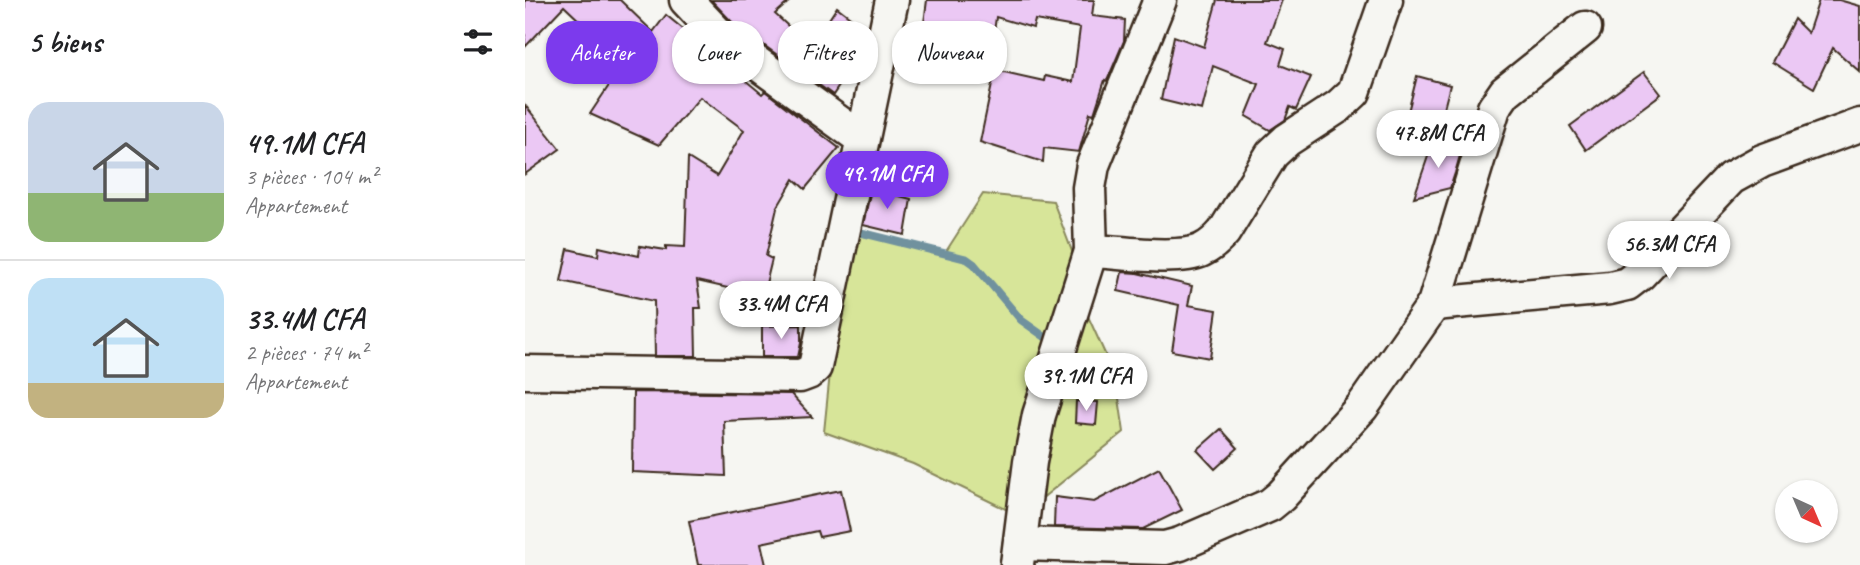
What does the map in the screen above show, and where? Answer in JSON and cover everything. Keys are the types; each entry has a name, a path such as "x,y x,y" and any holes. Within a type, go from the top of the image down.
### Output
{"street":[{"path":"686,0 722,38 862,139"},
{"path":"525,372 800,376 815,367 892,0"},
{"path":"1160,0 1093,165 1090,188 1091,251 1039,415 1030,462 1019,555 1165,548 1270,505 1281,496 1361,407 1434,304 1494,108 1505,92 1585,28"},
{"path":"1091,251 1187,255 1204,250 1214,242 1224,232 1272,153 1339,106 1354,92 1386,0"},
{"path":"1434,304 1610,288 1627,284 1640,274 1731,178 1762,161 1860,125"}],"green space":[{"path":"983,194 1053,201 1076,262 1077,292 1116,378 1124,432 1020,516 913,464 824,432 830,373 854,234 945,253"}],"building":[{"path":"525,0 620,0 642,21 580,21 564,6 550,21 546,21 546,25 525,47"},
{"path":"711,0 791,0 775,14 783,21 778,21 778,56 764,46 764,21 731,21"},
{"path":"927,0 1094,0 1092,16 1125,20 1124,41 1107,81 1105,80 1094,114 1090,113 1079,152 1044,148 1043,162 980,142 992,84 1007,84 1007,73 1044,81 1045,76 1073,82 1080,28 1035,20 1033,28 996,17 995,21 924,21"},
{"path":"1217,0 1282,0 1267,42 1285,49 1280,65 1311,77 1296,110 1290,107 1285,120 1270,130 1246,116 1259,84 1213,66 1202,110 1161,100 1174,36 1204,47"},
{"path":"1819,0 1839,0 1860,6 1860,72 1833,48 1814,88 1772,62 1794,19 1808,33"},
{"path":"837,7 855,21 828,21"},
{"path":"666,15 673,21 672,84 750,84 762,94 765,91 839,148 805,189 794,179 777,208 766,256 772,259 763,296 697,281 701,308 695,308 696,356 655,356 654,301 561,281 568,249 598,256 599,247 639,256 640,246 666,250 666,246 685,247 688,158 717,176 744,130 700,97 659,145 590,114 610,84 658,84 658,25"},
{"path":"1644,72 1661,94 1586,150 1570,126"},
{"path":"1417,76 1450,85 1436,140 1404,128"},
{"path":"818,84 840,84 833,95"},
{"path":"525,105 560,149 525,174"},
{"path":"1433,142 1461,152 1450,188 1414,197"},
{"path":"872,185 889,189 888,193 911,199 905,235 863,225"},
{"path":"1122,272 1192,286 1188,305 1217,310 1210,358 1172,351 1179,305 1118,291"},
{"path":"801,325 798,357 762,357 762,326"},
{"path":"633,392 791,394 812,417 724,421 726,476 632,472"},
{"path":"1076,401 1098,402 1096,425 1075,423"},
{"path":"1221,429 1238,448 1215,469 1197,450"},
{"path":"1159,468 1182,510 1143,529 1054,527 1055,497 1094,502"},
{"path":"841,490 850,531 819,537 817,531 761,543 766,565 698,565 689,521"}],"waterway":[{"path":"851,230 967,259 1021,320 1055,344"}]}
